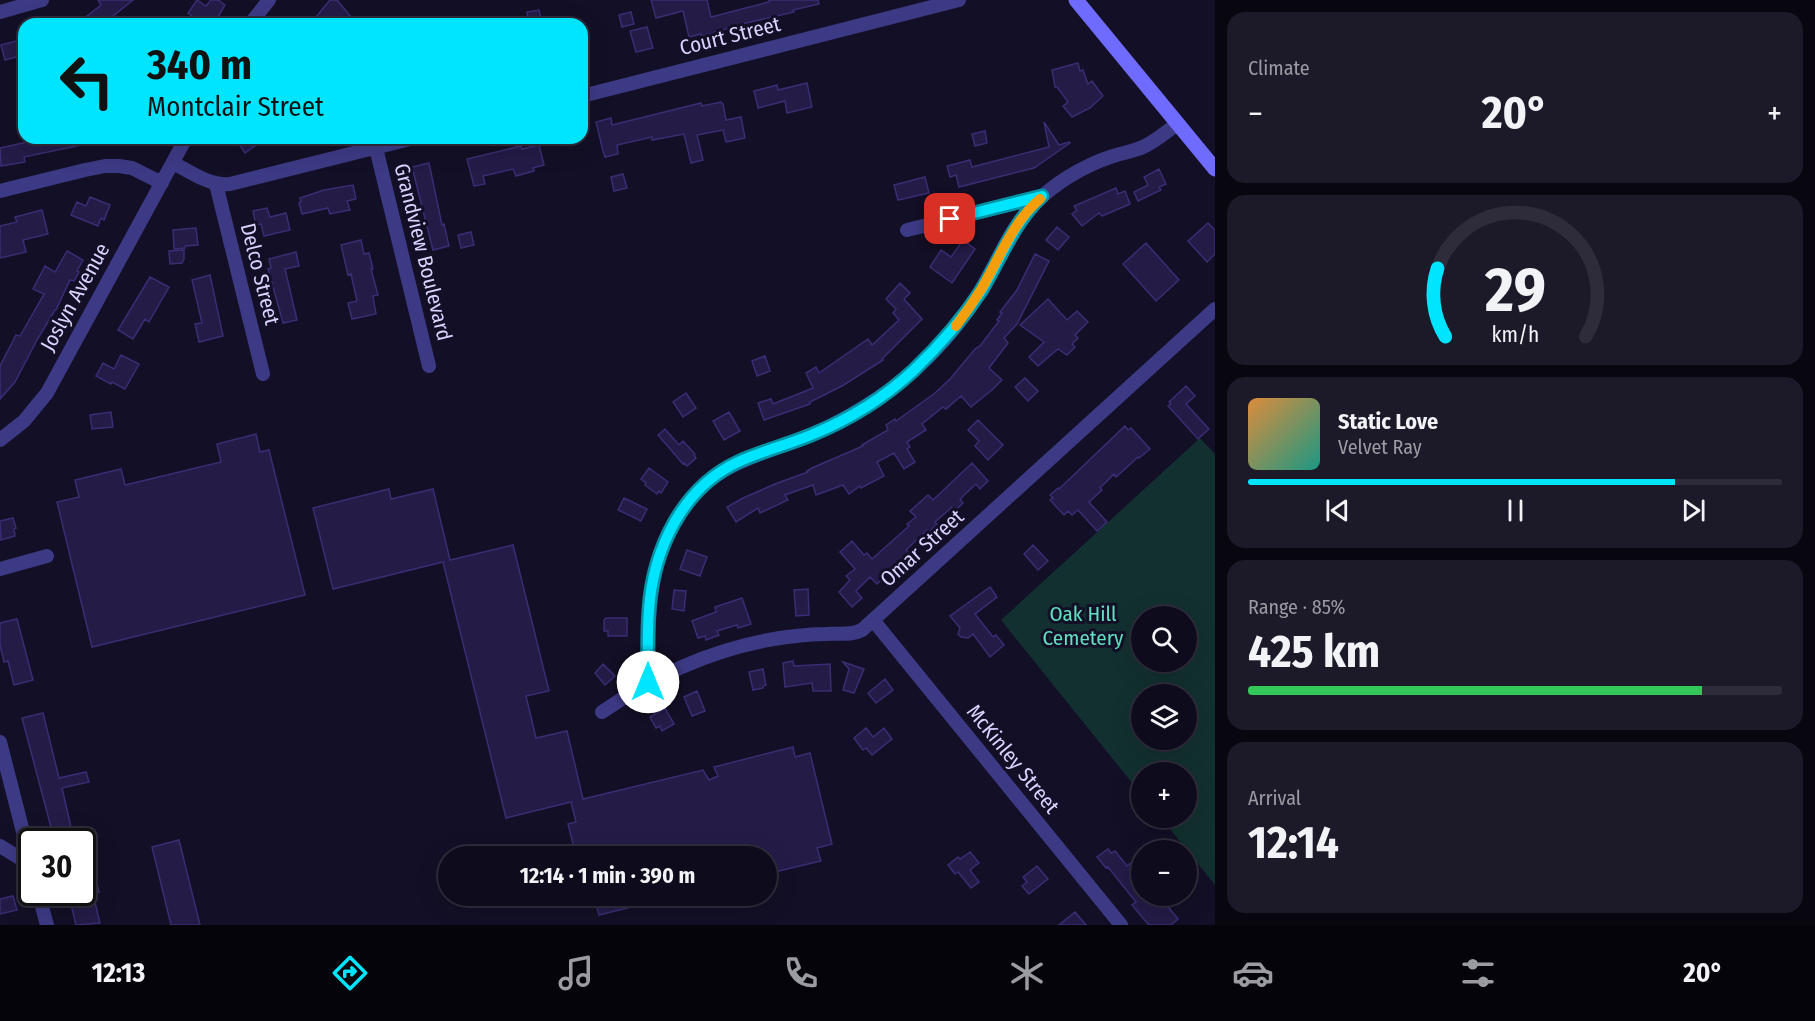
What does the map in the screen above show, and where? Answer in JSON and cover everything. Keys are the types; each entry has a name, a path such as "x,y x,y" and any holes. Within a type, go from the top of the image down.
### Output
{"main road":[{"path":"1076,0 1215,169"}],"street":[{"path":"0,12 42,0"},
{"path":"255,18 269,0"},
{"name":"Court Street","path":"588,94 959,0"},
{"path":"648,682 649,609 653,579 669,533 688,501 709,480 727,467 811,435 838,422 873,402 899,383 936,349 967,311 983,287 1014,229 1042,196 1074,174 1104,160 1144,146 1177,124"},
{"name":"Joslyn Avenue","path":"0,440 24,421 47,393 183,144"},
{"path":"173,163 216,184 235,183 391,144"},
{"name":"Grandview Boulevard","path":"376,148 429,366"},
{"path":"0,191 105,166 132,168 162,183"},
{"name":"Delco Street","path":"216,184 263,374"},
{"path":"907,230 1042,196"},
{"name":"Omar Street","path":"602,712 648,682 702,658 741,646 789,636 855,633 862,630 1215,309"},
{"path":"0,568 47,556"},
{"name":"McKinley Street","path":"873,620 1121,925"},
{"path":"0,742 22,828"},
{"path":"0,846 18,858"},
{"path":"41,906 46,925"}],"green space":[{"name":"Oak Hill Cemetery","path":"1200,438 1215,454 1215,885 1197,863 1197,840 1179,840 1169,828 1197,828 1197,762 1131,762 1131,782 1001,620"}],"building":[{"path":"98,0 133,0 110,18 85,18 101,5"},
{"path":"197,0 206,6 211,0 218,0 225,5 217,18 195,18 188,13"},
{"path":"330,0 337,0 352,18 338,18 315,18"},
{"path":"651,0 707,0 711,17 769,2 769,0 818,0 819,4 715,33 689,37 683,11 656,18"},
{"path":"539,10 541,18 528,18 527,12"},
{"path":"631,12 634,24 622,27 619,15"},
{"path":"647,27 653,48 636,52 630,31"},
{"path":"18,41 18,57 5,60 1,45"},
{"path":"1078,63 1088,84 1092,81 1103,96 1090,108 1072,117 1063,106 1068,102 1055,87 1052,70"},
{"path":"807,83 812,107 787,113 785,101 758,108 754,91 777,85 778,90"},
{"path":"721,102 726,120 741,117 745,138 726,142 723,130 697,135 703,160 691,163 684,134 652,140 652,137 617,145 618,154 605,157 596,122 611,118 612,125 701,103 702,106"},
{"path":"1044,122 1059,145 1070,143 1034,168 959,187 956,175 950,177 947,166 970,160 972,167 1049,147"},
{"path":"985,131 987,143 975,146 972,134"},
{"path":"18,144 86,144 24,157 25,162 1,166 0,148"},
{"path":"239,144 258,144 245,153"},
{"path":"539,145 544,165 533,168 534,171 516,176 513,169 483,176 485,184 474,186 467,159 521,146 522,149"},
{"path":"429,163 442,225 444,224 449,246 433,250 412,167"},
{"path":"1159,169 1166,184 1159,187 1161,190 1138,201 1134,192 1148,185 1144,177"},
{"path":"623,174 627,188 614,191 611,177"},
{"path":"925,177 929,193 898,200 894,185"},
{"path":"353,185 356,199 347,201 350,210 330,214 328,208 302,214 300,198 324,190"},
{"path":"1116,188 1118,194 1125,191 1130,204 1102,216 1099,213 1082,226 1072,214 1077,210 1074,206"},
{"path":"90,197 110,205 104,220 101,218 98,226 71,215 77,202 86,206"},
{"path":"267,208 270,217 286,213 290,230 264,236 261,224 256,225 253,211"},
{"path":"42,210 48,234 23,240 26,252 0,258 0,226 17,222 15,217"},
{"path":"1208,223 1215,230 1215,254 1207,262 1188,241"},
{"path":"1057,227 1069,237 1058,250 1046,240"},
{"path":"196,228 198,245 174,249 173,230"},
{"path":"471,232 474,245 461,248 458,235"},
{"path":"361,240 364,254 369,253 373,269 371,269 378,295 373,296 376,314 352,319 348,303 357,301 341,245"},
{"path":"963,240 975,249 952,283 930,267 941,250 951,257"},
{"path":"1146,243 1179,280 1156,301 1123,264"},
{"path":"184,250 182,263 170,264 169,251"},
{"path":"67,251 83,260 77,271 79,272 74,281 70,280 56,310 15,382 0,399 0,366 16,335 20,336 44,294 33,289 45,266 55,272"},
{"path":"296,252 299,266 285,269 297,320 283,323 268,269 271,268 269,259"},
{"path":"1035,254 1049,261 1017,324 1004,338 1008,343 989,368 1002,380 971,407 961,396 946,409 943,407 922,424 926,430 907,442 910,447 907,449 915,462 904,469 894,453 877,462 884,476 861,488 860,486 849,494 843,485 816,495 813,485 785,495 788,500 760,513 758,508 736,522 727,507 863,446 888,430 886,425 895,419 896,421 935,393 980,346 999,321 997,320 1002,313 1000,312 1017,290"},
{"path":"210,275 223,336 199,342 195,324 202,323 192,280"},
{"path":"150,277 169,287 149,322 145,319 133,339 118,330"},
{"path":"900,283 910,293 904,299 922,319 883,360 810,404 764,420 758,403 771,399 773,404 813,388 806,373 816,367 819,373 868,339 872,345 899,320 893,313 896,309 886,299"},
{"path":"1048,299 1067,320 1077,311 1088,322 1075,335 1078,338 1072,344 1075,347 1067,355 1058,349 1038,366 1029,357 1044,342 1020,325"},
{"path":"121,355 139,364 125,389 96,376 103,363 114,369"},
{"path":"765,356 770,371 757,376 752,361"},
{"path":"1025,378 1038,391 1028,401 1015,387"},
{"path":"1186,386 1195,396 1186,404 1209,429 1198,439 1168,406 1171,404 1169,402"},
{"path":"686,393 696,408 683,417 673,402"},
{"path":"111,412 113,427 92,429 90,415"},
{"path":"729,412 740,431 724,440 713,421"},
{"path":"978,420 1003,445 988,460 975,446 979,441 968,430"},
{"path":"1125,426 1128,430 1131,428 1150,449 1116,477 1114,474 1089,502 1107,522 1097,531 1078,510 1072,515 1068,511 1064,515 1050,500 1053,498 1050,495"},
{"path":"665,429 679,445 683,441 695,454 696,458 687,466 658,435"},
{"path":"256,434 260,452 269,450 305,595 92,647 57,502 79,497 75,480 121,469 125,485 221,462 217,444"},
{"path":"972,463 988,481 980,489 976,484 960,499 963,503 955,511 952,507 935,522 937,524 929,532 927,530 906,550 910,554 877,584 870,577 856,591 862,598 852,607 839,592 850,580 846,576 855,569 840,552 852,541 864,555 867,553 872,559 909,526 907,524 916,517 910,511 928,495 933,500"},
{"path":"649,468 668,482 661,493 659,491 657,494 641,479"},
{"path":"389,489 391,499 433,489 450,560 513,545 549,691 526,696 536,738 567,731 583,799 703,770 709,780 718,776 714,767 793,747 795,757 810,753 832,844 817,848 821,861 777,871 777,846 574,846 568,824 576,822 571,802 506,818 443,562 333,589 313,508"},
{"path":"624,498 647,509 641,521 618,510"},
{"path":"13,518 16,528 14,529 15,536 1,540 0,521"},
{"path":"1033,545 1048,561 1038,570 1024,554"},
{"path":"687,550 707,557 700,576 680,569"},
{"path":"990,587 997,597 975,614 993,637 996,635 1004,645 990,657 973,634 968,638 958,634 960,628 950,616"},
{"path":"808,589 809,615 796,616 794,590"},
{"path":"674,590 686,591 684,611 672,609"},
{"path":"742,598 751,624 738,628 737,625 717,631 719,635 706,640 705,636 698,638 692,621 716,612 715,607"},
{"path":"606,618 627,618 627,636 608,636 608,631 604,631"},
{"path":"17,619 33,680 14,685 8,661 4,662 0,645 0,623"},
{"path":"793,661 794,666 830,664 831,691 813,691 812,683 785,687 783,663"},
{"path":"843,662 864,669 854,693 843,690 849,669"},
{"path":"603,664 615,676 605,685 595,673"},
{"path":"763,669 766,685 753,690 749,672"},
{"path":"885,679 893,690 876,703 868,693"},
{"path":"697,691 705,711 692,716 684,697"},
{"path":"665,708 674,724 662,731 660,726 656,728 650,717"},
{"path":"43,713 59,778 86,772 89,782 62,788 71,827 51,828 22,718"},
{"path":"866,728 873,737 884,728 892,739 872,755 866,748 863,750 854,738"},
{"path":"179,840 200,925 171,925 152,847"},
{"path":"1108,849 1111,853 1115,851 1127,866 1131,863 1131,896 1108,867 1106,868 1097,857"},
{"path":"970,852 979,863 970,870 979,882 971,888 958,872 955,874 948,865 958,857 960,859"},
{"path":"1037,866 1048,879 1029,894 1022,886 1027,882 1023,877"},
{"path":"13,896 17,910 0,914 0,899"},
{"path":"71,906 96,906 100,923 76,925"},
{"path":"597,906 635,906 599,915"},
{"path":"1133,906 1167,906 1178,919 1171,925 1149,925"},
{"path":"1075,912 1086,925 1059,925"}],"slow traffic":[{"path":"956,326 983,287 1014,229 1040,199"}],"route":[{"path":"648,682 649,609 653,579 669,533 688,501 709,480 727,467 811,435 838,422 873,402 912,372 936,349 967,311 983,287 1014,229 1042,196 950,219"}]}
